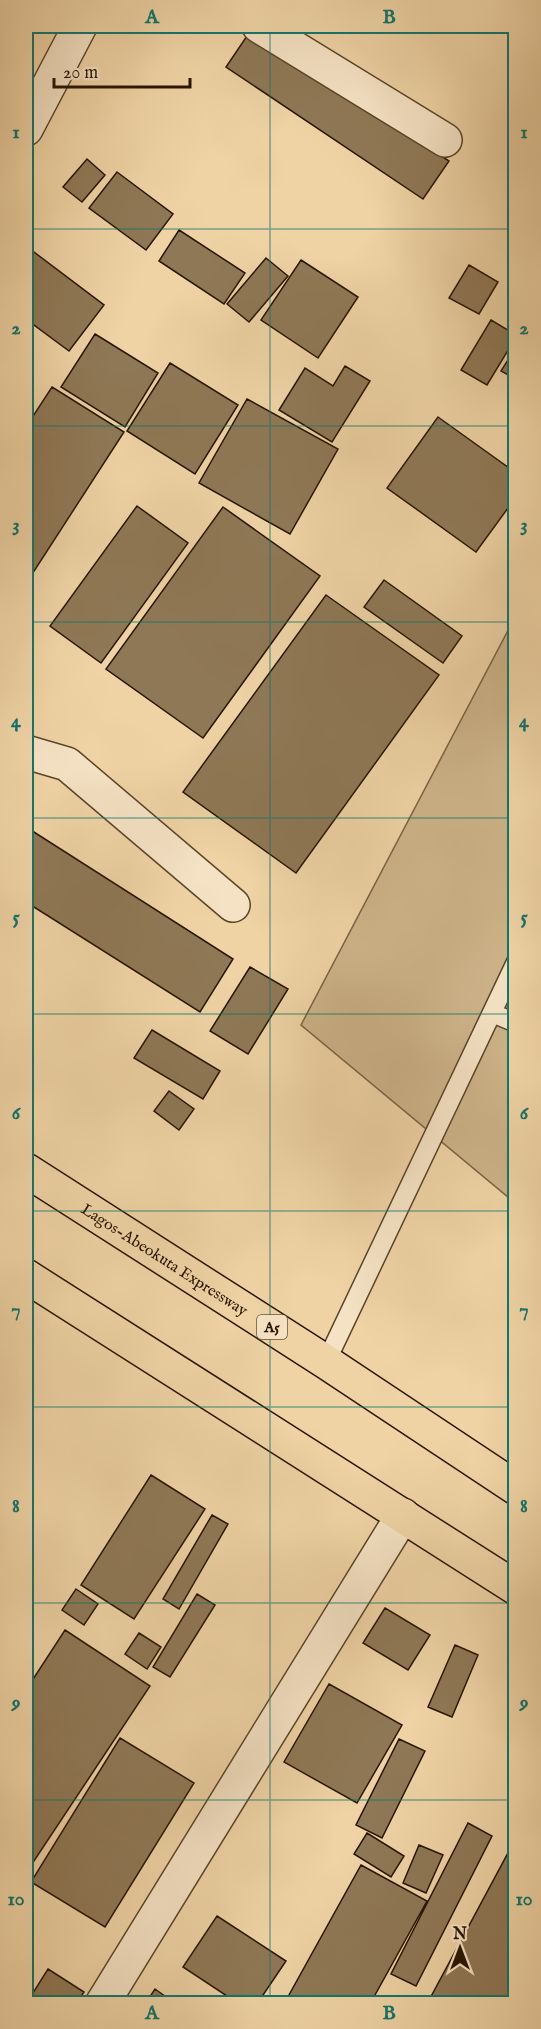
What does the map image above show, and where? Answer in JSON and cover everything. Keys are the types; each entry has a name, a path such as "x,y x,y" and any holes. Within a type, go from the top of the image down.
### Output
{"highway":[{"name":"Lagos-Abeokuta Expressway","path":"26,1170 326,1362 516,1488"},
{"path":"26,1276 516,1588"}],"street":[{"path":"26,129 80,26"},
{"path":"259,26 445,140"},
{"path":"26,752 67,764 233,906"},
{"path":"102,2004 403,1515"}],"lane":[{"path":"326,1362 516,962"},
{"path":"492,1013 516,1023"}],"shaded area":[{"path":"515,617 515,1203 301,1025"}],"building":[{"path":"490,26 516,26 516,37"},
{"path":"251,30 449,161 423,199 226,67"},
{"path":"87,159 105,175 82,202 63,187"},
{"path":"117,172 173,214 146,250 89,208"},
{"path":"179,230 245,273 224,304 159,261"},
{"path":"26,246 104,305 69,351 26,319"},
{"path":"266,258 288,276 249,322 227,304"},
{"path":"301,260 358,297 318,358 261,320"},
{"path":"469,265 498,282 479,314 449,298"},
{"path":"491,320 516,337 487,385 461,370"},
{"path":"95,334 158,373 125,427 61,387"},
{"path":"516,347 516,379 501,371"},
{"path":"170,363 238,405 195,474 127,431"},
{"path":"345,366 370,381 332,442 279,410 305,368 333,386"},
{"path":"52,387 124,432 27,582 26,427"},
{"path":"247,399 338,449 290,534 199,483"},
{"path":"438,417 516,473 516,497 476,552 387,488"},
{"path":"137,506 188,543 101,663 50,626"},
{"path":"223,507 320,576 203,738 106,669"},
{"path":"384,580 462,636 443,663 364,607"},
{"path":"326,595 439,675 296,873 183,792"},
{"path":"26,827 233,959 200,1012 26,902"},
{"path":"250,967 288,989 248,1054 210,1031"},
{"path":"152,1030 220,1071 203,1099 134,1058"},
{"path":"169,1091 194,1109 179,1130 154,1111"},
{"path":"151,1475 205,1509 134,1619 81,1585"},
{"path":"212,1515 228,1524 179,1609 163,1599"},
{"path":"76,1589 98,1604 84,1625 62,1610"},
{"path":"197,1594 215,1605 170,1677 153,1667"},
{"path":"385,1608 430,1635 408,1670 363,1643"},
{"path":"65,1630 150,1686 26,1873 26,1690"},
{"path":"139,1633 161,1647 147,1669 125,1654"},
{"path":"455,1645 478,1655 452,1717 428,1707"},
{"path":"329,1684 402,1725 357,1803 284,1762"},
{"path":"120,1738 194,1783 105,1927 31,1882"},
{"path":"399,1739 425,1751 382,1838 356,1825"},
{"path":"468,1823 492,1836 416,1986 391,1974"},
{"path":"367,1833 404,1856 391,1877 354,1854"},
{"path":"516,1838 516,2004 427,2004"},
{"path":"419,1845 443,1855 426,1893 403,1883"},
{"path":"361,1865 427,1901 370,2004 284,2004"},
{"path":"217,1916 286,1961 257,2004 239,2004 183,1967"},
{"path":"48,1969 84,1992 76,2004 26,2004"},
{"path":"155,1989 176,2004 145,2004"}]}
